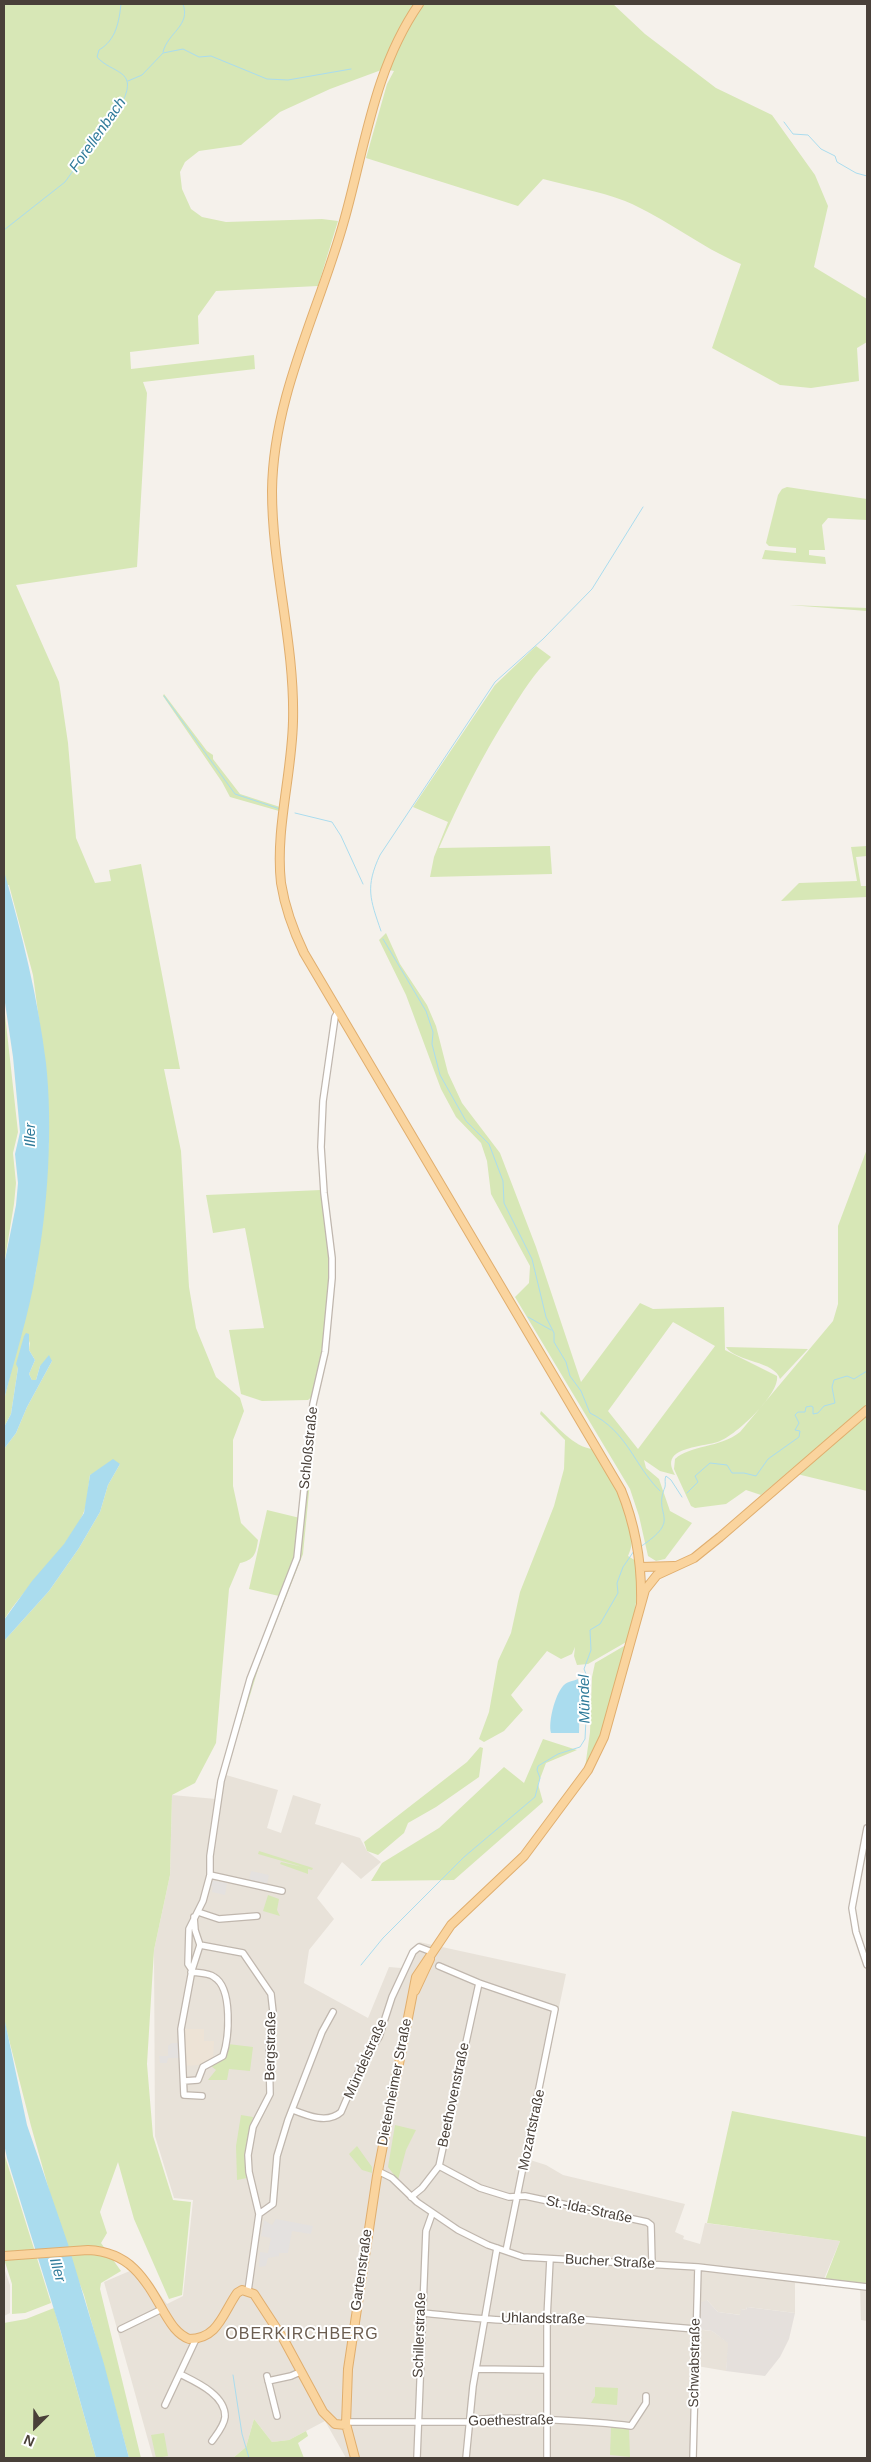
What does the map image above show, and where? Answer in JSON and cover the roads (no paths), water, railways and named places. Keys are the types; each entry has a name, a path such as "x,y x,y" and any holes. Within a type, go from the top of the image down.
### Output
{"main road":[{"path":"419,4 397,42 381,81 368,122 344,222 288,388 274,460 274,535 294,718 292,752 281,842 281,881 285,904 293,930 304,953 621,1490 636,1540 641,1566 641,1603"},
{"path":"641,1603 645,1590 658,1575 694,1558 867,1410"},
{"path":"641,1566 679,1566"},
{"path":"641,1566 658,1575"},
{"name":"Dietenheimer Straße","path":"378,2171 416,1977 451,1925 466,1908 506,1875 524,1856 588,1770 604,1737 641,1603"},
{"name":"Gartenstraße","path":"355,2458 346,2424 346,2408 354,2329 378,2171"},
{"path":"4,2256 100,2250 118,2256 136,2269 145,2280 175,2329 183,2336 196,2339 216,2329 237,2293 248,2291 257,2296 300,2372 330,2418 335,2424 346,2424"},
{"path":"330,2418 339,2417 346,2408"}],"street":[{"name":"Schloßstraße","path":"184,2081 181,2029 192,1971 188,1964 187,1946 189,1929 210,1875 210,1856 221,1781 236,1726 250,1679 297,1558 313,1404 325,1352 332,1278 332,1258 324,1193 321,1147 323,1101 334,1017 338,1012"},
{"path":"867,1828 852,1908 856,1932 867,1965"},
{"path":"210,1875 282,1892"},
{"name":"Schloßstraße","path":"196,1914 195,1930 200,1944"},
{"path":"196,1914 219,1919 257,1916"},
{"path":"200,1944 192,1971 213,1975 224,1989 227,2011 226,2034 222,2056 203,2067 198,2080 184,2081 184,2095 202,2096"},
{"name":"Bergstraße","path":"200,1944 243,1953 271,1994 273,2012 269,2046 270,2094 253,2127 248,2155 249,2172 259,2214"},
{"name":"Mündelstraße","path":"293,2110 326,2119 336,2117 341,2112 363,2061 380,2037 397,1984 413,1952 419,1947 432,1952"},
{"path":"438,1966 479,1983"},
{"name":"Mozartstraße","path":"479,1983 555,2008 506,2252"},
{"name":"Beethovenstraße","path":"411,2197 422,2188 439,2166 479,1983"},
{"path":"248,2291 259,2214 270,2208 273,2204 277,2156 288,2120 322,2032 333,2012"},
{"path":"439,2166 480,2188 509,2197 518,2196"},
{"name":"Bucher Straße","path":"378,2171 392,2178 432,2214 458,2230 506,2252 523,2257 698,2267 867,2287"},
{"name":"St.-Ida-Straße","path":"518,2196 647,2222 651,2225 652,2264"},
{"name":"Schillerstraße","path":"416,2458 426,2226 432,2214"},
{"path":"466,2458 469,2422 497,2248"},
{"path":"547,2458 547,2318 550,2259"},
{"name":"Schwabstraße","path":"693,2458 698,2267"},
{"path":"121,2329 162,2309"},
{"name":"Uhlandstraße","path":"421,2313 486,2318 552,2317 695,2329"},
{"path":"165,2405 196,2339"},
{"path":"477,2369 547,2370"},
{"path":"277,2416 267,2378 291,2376 300,2372"},
{"path":"180,2374 211,2392 220,2403 225,2416 222,2427 212,2441"},
{"name":"Goethestraße","path":"346,2424 469,2422 473,2419 547,2420 631,2426 646,2404 646,2396"}],"water":[{"name":"Iller","path":"4,871 23,942 39,1014 48,1088 49,1140 44,1221 40,1247 30,1303 4,1400 4,1265 16,1205 18,1183 15,1154 20,1132 13,1057 4,996"},
{"path":"26,1333 29,1334 29,1350 35,1360 29,1374 32,1380 36,1380 40,1366 49,1355 52,1361 27,1407 16,1433 4,1449 4,1427 11,1414 18,1368 16,1364"},
{"path":"113,1459 120,1464 108,1485 100,1512 79,1548 49,1591 4,1641 4,1620 32,1581 64,1544 84,1513 90,1475"},
{"path":"578,1679 580,1693 579,1733 551,1733 551,1716 560,1690 564,1685"},
{"name":"Iller","path":"4,2017 27,2125 68,2244 104,2364 129,2458 96,2458 60,2329 7,2158 4,2144"}],"waterway":[{"name":"Forellenbach","path":"4,230 65,182 123,101 127,91 125,77 97,57 99,50 105,46 116,30 121,4"},
{"path":"163,52 169,39 182,24 185,12 183,4"},
{"path":"128,81 142,75 163,53 183,49 199,57 211,56 267,79 288,80 351,69"},
{"path":"784,122 793,134 808,135 821,149 835,156 837,162 856,173 867,176"},
{"path":"381,931 371,893 372,876 380,855 495,682 543,639 592,589 643,507"},
{"path":"164,696 235,794 280,809"},
{"path":"295,813 332,822 341,836 363,884"},
{"path":"383,939 426,1011 433,1032 432,1044 440,1075 466,1121 489,1144 503,1181 504,1203 532,1259 546,1317 554,1333 554,1342 566,1362 570,1376 581,1391 590,1413 613,1429 622,1439 660,1491"},
{"path":"528,1317 551,1330"},
{"name":"Mündel","path":"687,1493 698,1482 695,1476 710,1463 727,1465 732,1473 756,1476 768,1459 799,1437 800,1431 795,1430 799,1423 795,1415 798,1412 805,1412 806,1407 811,1406 813,1407 813,1414 818,1413 824,1406 835,1403 832,1387 834,1380 847,1376 854,1379 867,1371"},
{"name":"Mündel","path":"640,1547 661,1530 664,1523 662,1497 666,1476 671,1480 682,1497"},
{"name":"Mündel","path":"361,1965 383,1938 464,1857 535,1797 540,1778 537,1770 538,1766 558,1754 580,1747 585,1739 588,1679 584,1669 591,1650 590,1630 600,1624 618,1593 617,1583 623,1567 634,1551"},
{"path":"233,2375 242,2434 249,2458"}],"district":[{"name":"OBERKIRCHBERG","path":"302,2335"}]}
